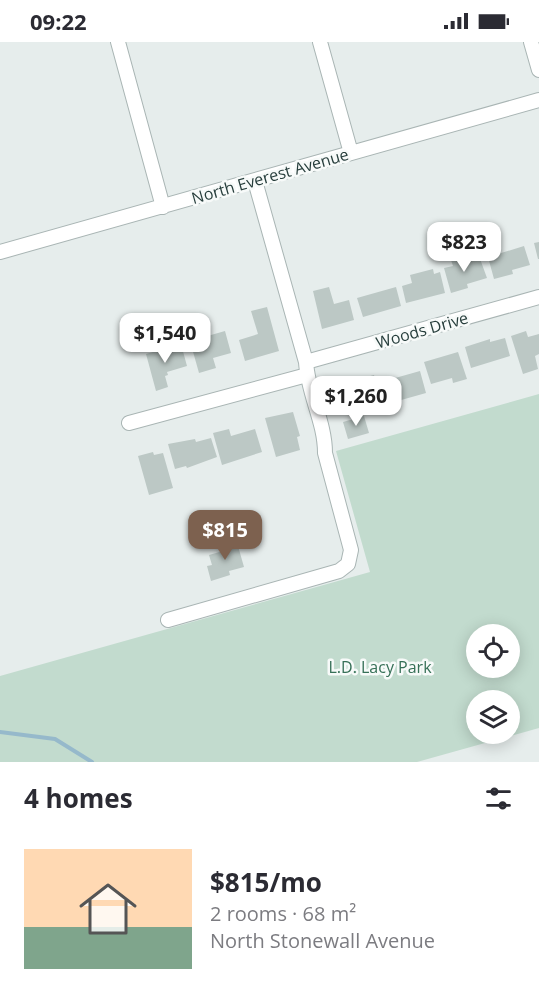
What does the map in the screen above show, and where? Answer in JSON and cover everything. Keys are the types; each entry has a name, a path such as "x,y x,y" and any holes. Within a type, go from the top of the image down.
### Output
{"street":[{"path":"118,42 163,207"},
{"path":"320,42 351,153"},
{"path":"531,42 539,70"},
{"name":"North Everest Avenue","path":"0,252 539,100"},
{"path":"168,620 339,571 348,564 351,550 325,453 325,437 255,181"},
{"name":"Woods Drive","path":"129,423 539,297"}],"green space":[{"name":"L.D. Lacy Park","path":"539,394 539,728 520,733 520,690 466,690 466,744 482,744 417,762 0,762 0,676 370,572 336,451"}],"building":[{"path":"539,242 539,259 538,259 534,243"},
{"path":"524,246 530,265 512,270 513,274 494,279 488,257"},
{"path":"470,254 471,259 479,256 487,278 467,284 468,288 451,293 444,268 453,266 451,260"},
{"path":"433,269 434,274 440,272 445,293 406,303 402,286 412,283 410,275"},
{"path":"329,287 334,304 349,300 354,320 322,329 313,291"},
{"path":"396,287 401,306 363,317 357,298"},
{"path":"267,307 279,351 245,361 239,340 258,334 251,311"},
{"path":"225,331 231,353 213,358 216,368 199,373 190,341"},
{"path":"526,331 528,337 539,334 539,354 535,356 538,369 523,374 511,336"},
{"path":"505,338 510,356 471,368 465,347 490,339 490,342"},
{"path":"181,344 187,366 167,372 168,375 165,376 168,387 156,391 146,354"},
{"path":"458,352 467,379 453,383 452,378 431,384 424,362"},
{"path":"420,371 426,393 387,404 381,382"},
{"path":"374,375 379,394 338,405 333,386"},
{"path":"293,412 300,436 297,437 300,450 276,457 265,418"},
{"path":"364,416 369,433 348,439 343,422"},
{"path":"229,429 231,436 255,429 262,452 222,465 213,433"},
{"path":"211,438 217,457 187,468 186,466 175,469 168,444 195,439 196,442"},
{"path":"153,452 154,455 163,453 173,488 149,495 138,456"},
{"path":"236,539 244,567 229,571 230,575 211,581 207,566 212,565 209,555 223,551 221,543"}],"waterway":[{"path":"0,732 55,739 92,762"}]}
